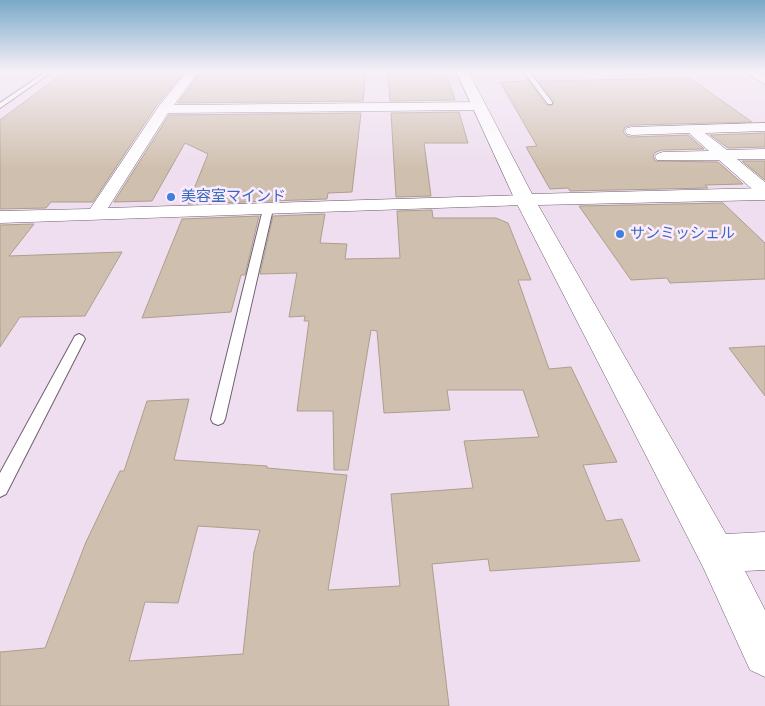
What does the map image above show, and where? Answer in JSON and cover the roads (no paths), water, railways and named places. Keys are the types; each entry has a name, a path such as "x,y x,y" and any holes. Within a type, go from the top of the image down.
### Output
{"street":[{"path":"95,214 168,104"},
{"path":"164,109 479,106 525,200 716,554 765,655"},
{"path":"632,130 765,127"},
{"path":"692,129 765,192"},
{"path":"663,157 765,154"},
{"path":"0,217 765,192"},
{"path":"716,554 765,551"}],"lane":[{"path":"218,419 268,209"},
{"path":"0,489 79,340"}],"place":[{"name":"美容室マインド","path":"171,197"},
{"name":"サンミッシェル","path":"620,234"}]}
